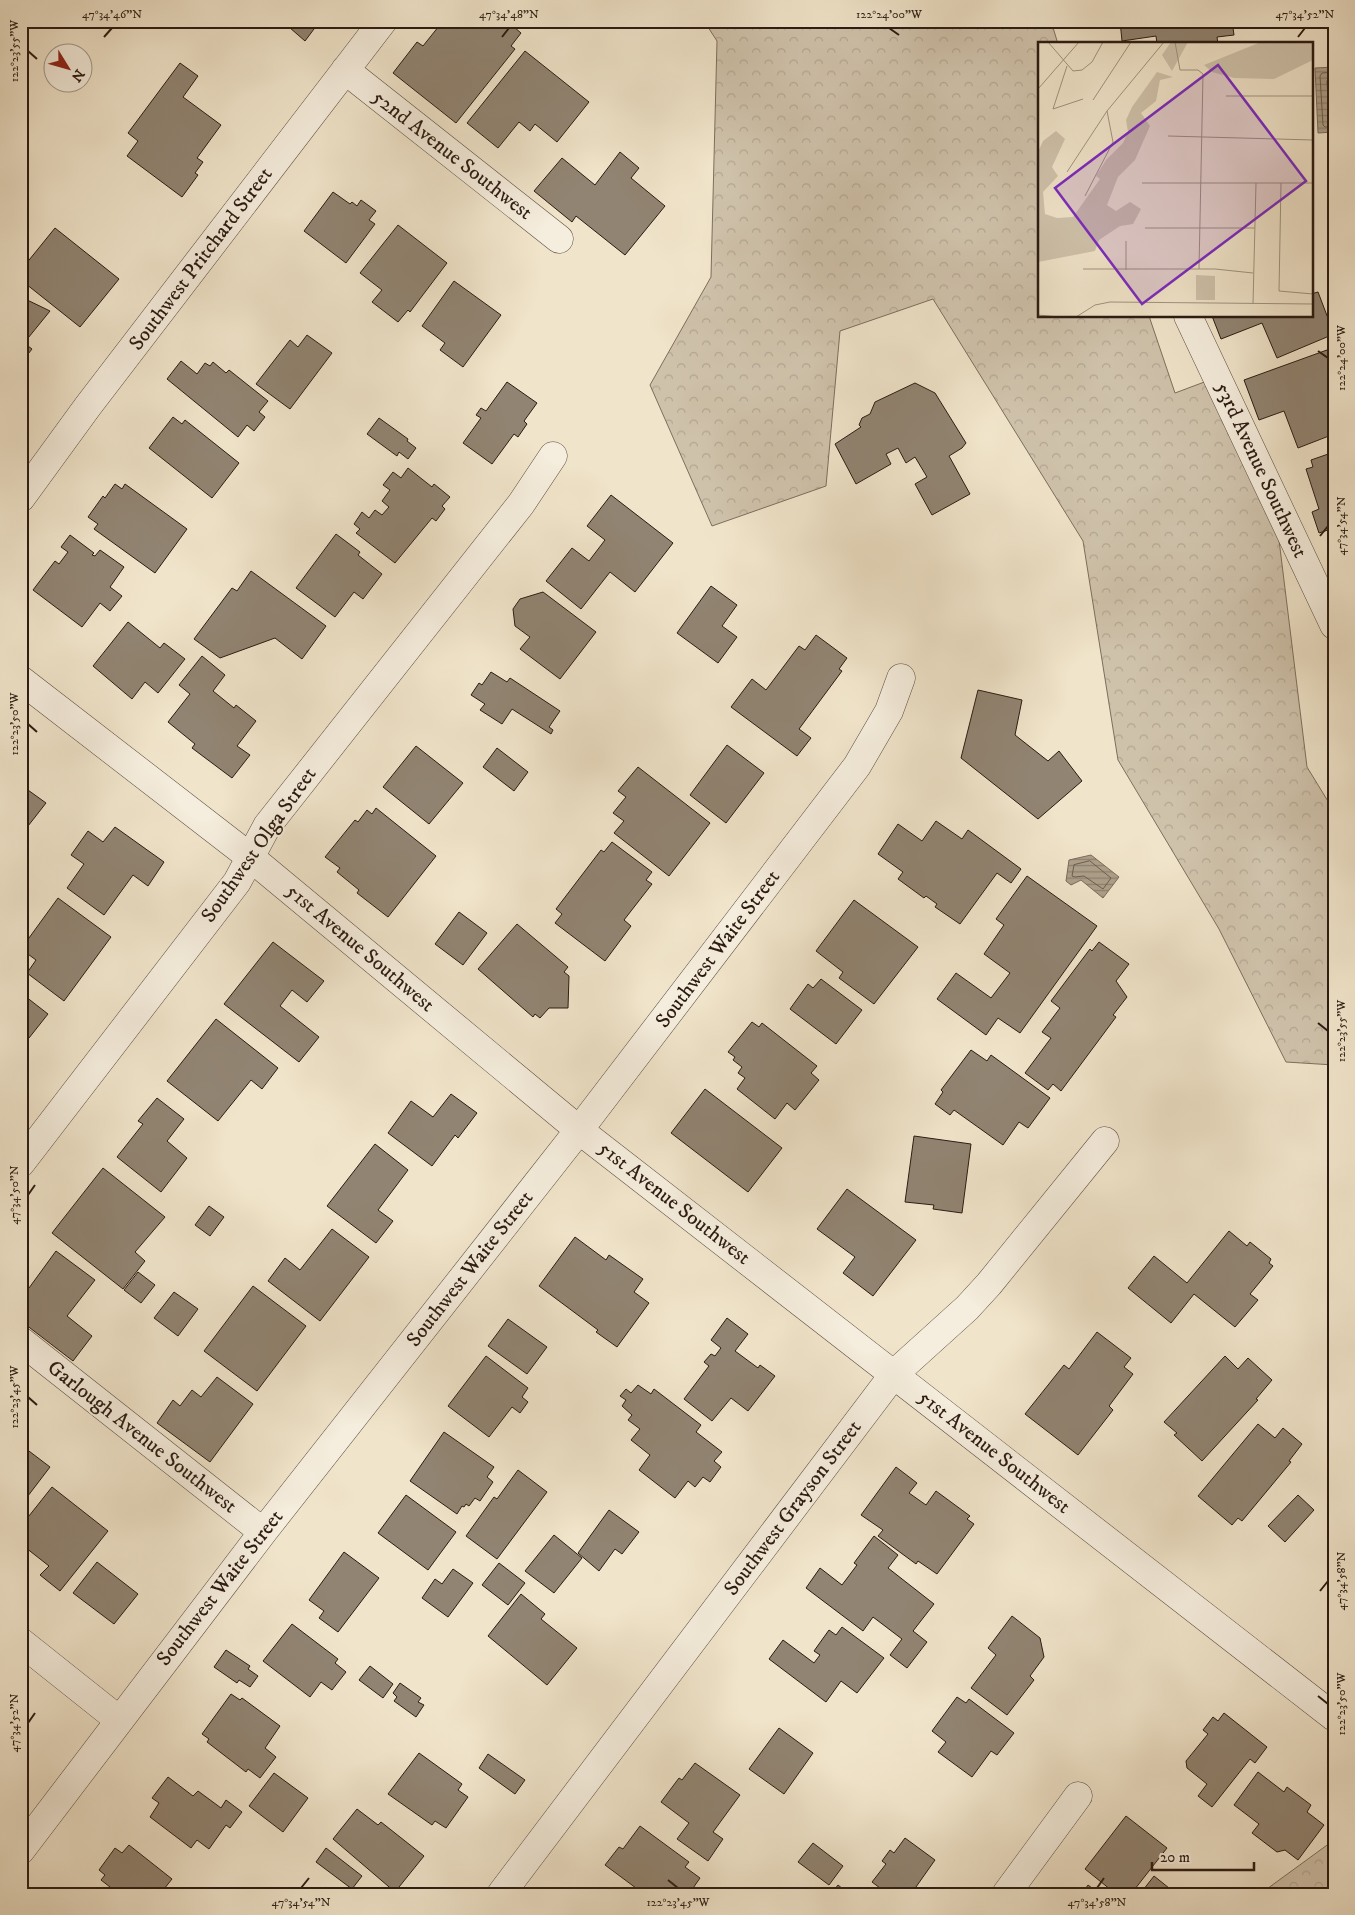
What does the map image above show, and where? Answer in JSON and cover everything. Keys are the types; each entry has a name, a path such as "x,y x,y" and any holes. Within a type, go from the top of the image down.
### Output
{"street":[{"name":"Southwest Pritchard Street","path":"21,498 88,406 383,21"},
{"name":"52nd Avenue Southwest","path":"345,70 559,239"},
{"name":"53rd Avenue Southwest","path":"1189,318 1334,624"},
{"name":"Southwest Olga Street","path":"21,1163 237,882 267,826 521,504 553,456"},
{"name":"Southwest Waite Street","path":"21,1850 263,1532 580,1130 857,766 888,711 902,678"},
{"name":"51st Avenue Southwest","path":"21,680 250,857 580,1130 1334,1717"},
{"name":"Southwest Grayson Street","path":"501,1894 894,1374 967,1308 989,1284 1105,1141"},
{"name":"Garlough Avenue Southwest","path":"21,1341 263,1532"},
{"path":"21,1642 119,1720"},
{"path":"1006,1894 1078,1796"}],"green space":[{"path":"704,21 1051,21 1057,42 1038,42 1038,318 1150,318 1175,393 1215,378 1279,540 1307,767 1334,811 1334,1065 1286,1062 1219,929 1118,760 1083,541 933,299 840,331 826,486 712,526 650,385 711,277 717,41"},
{"path":"1334,1840 1334,1894 1260,1894"}],"water":[{"path":"1334,67 1334,132 1318,133 1315,68"},
{"path":"1091,855 1119,877 1103,898 1081,880 1071,885 1066,881 1069,860"}],"building":[{"path":"282,21 320,21 305,41"},
{"path":"443,21 507,21 521,33 511,46 515,49 456,123 393,73 417,42 423,46"},
{"path":"1120,21 1232,21 1234,35 1217,37 1218,42 1157,42 1156,36 1122,41"},
{"path":"525,51 589,102 557,142 535,124 530,131 519,122 498,148 467,123"},
{"path":"180,63 198,76 183,97 221,125 197,158 203,162 195,173 198,175 182,197 127,156 138,141 128,133"},
{"path":"620,152 639,168 631,178 665,206 625,255 576,216 572,222 534,191 562,158 595,185"},
{"path":"333,192 350,204 352,202 357,206 361,200 376,211 369,220 375,224 346,263 304,231"},
{"path":"398,225 447,263 410,312 408,310 398,322 372,302 382,290 360,273"},
{"path":"55,228 119,279 80,327 21,280 21,270"},
{"path":"454,281 501,315 463,367 440,350 445,343 422,326"},
{"path":"1318,292 1334,334 1277,358 1262,323 1221,339 1213,318 1312,318 1312,294"},
{"path":"21,297 50,311 24,343 32,349 21,363"},
{"path":"307,335 332,353 290,409 256,384 290,340 298,347"},
{"path":"1327,350 1328,353 1334,351 1334,434 1298,448 1284,411 1259,420 1244,380"},
{"path":"181,361 197,374 205,363 210,366 213,362 226,373 229,370 268,401 259,412 265,417 254,431 247,425 238,437 167,379"},
{"path":"507,382 537,403 524,421 527,424 518,437 514,434 492,464 463,443 481,418 476,415 481,408 486,411"},
{"path":"915,383 935,393 966,443 962,448 949,456 970,494 932,515 915,484 927,477 915,457 906,463 898,448 886,454 891,464 856,484 835,444 861,427 859,425 862,418 870,414 875,402"},
{"path":"173,417 182,424 185,420 239,463 212,498 149,448"},
{"path":"379,418 408,439 407,441 416,448 408,459 399,452 397,456 367,434"},
{"path":"1334,452 1334,528 1319,533 1312,512 1319,509 1306,469 1313,467 1311,460"},
{"path":"408,468 432,487 434,484 450,497 442,506 445,509 436,521 432,518 395,563 356,533 360,529 354,524 362,512 369,518 375,510 382,515 389,507 382,501 390,490 383,485 393,472 401,478"},
{"path":"115,484 122,489 125,484 187,529 155,573 94,529 98,524 88,517 103,496 105,498"},
{"path":"611,495 673,543 635,592 610,572 581,609 546,581 572,548 589,561 605,540 587,526"},
{"path":"336,534 360,552 358,555 382,574 363,599 354,592 335,617 296,588"},
{"path":"70,535 94,553 92,555 95,556 100,550 124,567 110,587 122,596 110,611 100,603 82,627 33,590 55,561 59,564 68,552 61,547"},
{"path":"251,571 326,626 302,659 275,638 220,658 194,639 232,588 237,591"},
{"path":"711,586 737,605 722,626 737,637 718,663 677,633"},
{"path":"543,592 596,632 560,679 520,649 530,637 515,626 513,609 520,599"},
{"path":"128,622 160,648 164,643 185,659 158,693 145,682 132,699 93,666"},
{"path":"816,635 847,658 839,669 842,671 799,729 811,738 797,756 731,707 752,679 766,690 799,646 805,650"},
{"path":"202,656 225,675 213,691 234,708 236,705 256,721 237,746 250,755 232,778 192,748 195,744 168,722 190,694 179,685"},
{"path":"491,672 507,682 510,678 560,711 549,727 553,730 551,734 512,709 502,724 480,710 485,704 471,695 479,683 482,685"},
{"path":"978,690 1022,700 1015,735 1048,761 1059,751 1082,781 1038,819 961,758"},
{"path":"727,745 764,773 726,823 690,795"},
{"path":"416,746 463,783 429,824 383,787"},
{"path":"497,748 528,772 514,791 483,767"},
{"path":"638,767 710,823 669,876 614,833 624,821 613,813 626,797 618,791"},
{"path":"21,785 46,803 21,835"},
{"path":"376,808 436,856 388,917 357,893 359,890 337,872 340,868 325,857 355,820 358,822 367,810 372,814"},
{"path":"936,821 962,839 968,830 1021,869 1011,883 997,873 960,924 935,907 937,904 926,896 924,898 898,879 903,872 878,854 898,824 922,841"},
{"path":"115,827 164,862 148,886 133,875 104,915 67,888 84,864 71,855 88,831 103,842"},
{"path":"612,842 652,872 646,880 652,884 624,920 631,926 605,961 555,923 562,914 556,909 601,850 604,852"},
{"path":"1027,876 1097,926 1020,1033 998,1018 986,1035 937,999 956,973 991,998 1010,973 984,954 1004,925 996,919"},
{"path":"58,898 111,937 64,1001 27,973 36,960 21,949"},
{"path":"854,900 918,947 874,1004 839,978 843,972 816,951"},
{"path":"459,912 487,933 463,965 435,944"},
{"path":"517,924 568,967 564,972 569,976 568,1008 549,1008 540,1018 535,1014 533,1017 478,969"},
{"path":"273,942 324,981 307,1002 292,990 280,1006 319,1037 299,1062 224,1004"},
{"path":"1099,942 1129,964 1116,981 1127,997 1113,1015 1116,1017 1061,1091 1053,1084 1048,1090 1025,1073 1051,1038 1042,1032 1060,1008 1051,1001 1090,949 1092,951"},
{"path":"821,979 862,1010 836,1044 790,1009 808,984 813,988"},
{"path":"21,993 48,1014 29,1038 27,1036 21,1043"},
{"path":"216,1019 278,1068 262,1089 251,1080 218,1121 167,1081"},
{"path":"752,1022 759,1027 762,1023 817,1066 811,1073 819,1080 795,1110 787,1103 775,1119 737,1089 745,1078 738,1073 742,1067 733,1060 735,1057 728,1052"},
{"path":"971,1050 987,1061 991,1055 1050,1098 1028,1128 1019,1122 1003,1145 954,1110 950,1115 935,1104 943,1092 941,1090"},
{"path":"705,1089 782,1148 748,1192 671,1133"},
{"path":"451,1094 477,1113 458,1138 455,1135 432,1166 388,1133 411,1101 433,1117"},
{"path":"157,1098 184,1119 167,1141 187,1158 161,1192 117,1157 143,1124 138,1121"},
{"path":"914,1136 971,1144 962,1213 933,1209 934,1205 905,1202"},
{"path":"375,1144 408,1170 378,1210 393,1221 376,1243 327,1206"},
{"path":"103,1168 165,1217 135,1252 145,1261 123,1289 52,1233"},
{"path":"847,1189 916,1240 873,1296 843,1273 855,1257 817,1229"},
{"path":"209,1206 224,1217 210,1236 195,1225"},
{"path":"332,1229 369,1257 320,1321 268,1281 285,1258 300,1270"},
{"path":"1229,1231 1247,1246 1250,1242 1271,1259 1269,1263 1273,1266 1250,1294 1258,1300 1235,1327 1194,1294 1171,1323 1128,1288 1154,1256 1187,1283"},
{"path":"575,1237 606,1260 609,1255 643,1279 634,1292 649,1303 617,1347 596,1332 598,1330 539,1286"},
{"path":"56,1251 95,1280 67,1316 92,1336 73,1361 21,1321 21,1282 29,1288"},
{"path":"138,1272 155,1285 141,1303 124,1290"},
{"path":"253,1286 306,1326 257,1391 204,1351"},
{"path":"174,1292 198,1309 178,1336 154,1318"},
{"path":"727,1318 748,1334 735,1351 758,1368 760,1365 775,1376 748,1411 731,1398 712,1421 684,1399 709,1366 704,1362 711,1354 715,1356 721,1348 711,1340"},
{"path":"508,1319 547,1347 527,1374 488,1346"},
{"path":"1097,1332 1131,1358 1124,1367 1133,1374 1109,1406 1113,1410 1078,1455 1025,1414 1064,1365 1069,1369"},
{"path":"486,1356 528,1388 522,1397 528,1402 520,1413 512,1407 489,1437 448,1406"},
{"path":"1225,1356 1238,1369 1248,1358 1272,1380 1256,1399 1258,1400 1202,1461 1174,1435 1177,1433 1164,1422"},
{"path":"217,1377 253,1404 210,1462 157,1423 173,1400 180,1406 192,1390 201,1397"},
{"path":"638,1385 651,1394 654,1389 701,1425 696,1432 722,1452 714,1461 721,1467 710,1482 703,1477 695,1487 688,1481 675,1498 639,1470 650,1455 631,1440 640,1429 628,1420 632,1415 622,1406 626,1400 620,1396 626,1389 631,1393"},
{"path":"21,1422 28,1427 21,1436"},
{"path":"1258,1424 1275,1438 1283,1428 1302,1444 1289,1461 1291,1462 1242,1521 1238,1518 1232,1525 1198,1496"},
{"path":"444,1432 494,1467 487,1477 493,1482 480,1501 475,1498 469,1506 466,1504 464,1507 462,1506 457,1514 410,1481"},
{"path":"21,1445 50,1467 21,1505"},
{"path":"896,1467 917,1483 909,1493 926,1505 936,1491 970,1516 967,1519 974,1524 937,1574 918,1561 916,1564 878,1536 883,1530 861,1515"},
{"path":"518,1470 547,1492 497,1559 466,1536 494,1497 497,1499"},
{"path":"52,1487 108,1531 60,1591 40,1575 49,1566 21,1544 21,1526"},
{"path":"406,1495 456,1532 428,1570 378,1533"},
{"path":"1298,1495 1314,1510 1285,1542 1268,1526"},
{"path":"609,1510 639,1532 622,1554 615,1549 599,1571 578,1553"},
{"path":"554,1535 582,1558 554,1593 525,1571"},
{"path":"874,1536 898,1555 888,1568 934,1604 913,1631 927,1642 907,1668 890,1655 902,1639 873,1617 863,1631 806,1588 820,1568 842,1585 857,1565 854,1563"},
{"path":"344,1552 379,1578 338,1632 319,1618 324,1611 309,1600"},
{"path":"97,1562 138,1594 114,1624 73,1593"},
{"path":"499,1563 525,1583 508,1605 482,1585"},
{"path":"453,1569 473,1583 448,1617 422,1598 435,1579 442,1584"},
{"path":"521,1594 545,1614 541,1619 577,1648 547,1685 488,1636"},
{"path":"1012,1616 1040,1638 1044,1657 1030,1676 1034,1680 1007,1715 971,1688 996,1655 988,1648"},
{"path":"292,1624 338,1659 335,1663 346,1672 332,1690 321,1682 310,1697 263,1661"},
{"path":"842,1627 884,1658 857,1693 841,1681 826,1702 769,1659 783,1640 814,1663 820,1655 814,1651 829,1630 836,1635"},
{"path":"226,1650 250,1666 248,1669 258,1676 250,1687 239,1680 237,1683 214,1667"},
{"path":"370,1666 393,1684 383,1698 359,1680"},
{"path":"400,1683 421,1698 418,1702 424,1705 416,1717 394,1701 397,1697 393,1693"},
{"path":"231,1694 240,1700 242,1698 280,1726 265,1748 276,1757 260,1778 248,1769 246,1772 207,1742 209,1739 202,1734"},
{"path":"957,1697 966,1703 969,1699 1014,1733 997,1755 991,1751 972,1777 938,1752 946,1742 932,1731"},
{"path":"1224,1713 1267,1747 1255,1763 1250,1759 1212,1807 1198,1796 1207,1784 1187,1768 1186,1761 1208,1734 1203,1730 1213,1717 1218,1721"},
{"path":"779,1728 813,1753 784,1794 749,1769"},
{"path":"419,1753 462,1784 458,1790 468,1797 446,1828 435,1821 432,1825 388,1794"},
{"path":"488,1754 525,1780 515,1794 479,1768"},
{"path":"695,1763 740,1795 713,1832 723,1839 708,1861 677,1839 689,1823 661,1802 679,1778 682,1780"},
{"path":"1258,1772 1284,1792 1287,1787 1311,1805 1307,1812 1324,1825 1298,1860 1285,1850 1277,1852 1252,1833 1259,1824 1234,1805"},
{"path":"274,1773 308,1798 283,1832 249,1806"},
{"path":"168,1777 193,1796 198,1791 221,1808 226,1800 242,1812 230,1828 226,1825 209,1849 197,1840 191,1848 150,1817 159,1803 152,1798"},
{"path":"357,1809 378,1825 381,1822 424,1856 395,1892 333,1839"},
{"path":"1126,1816 1167,1848 1131,1894 1116,1894 1085,1869"},
{"path":"640,1826 689,1862 685,1867 700,1878 689,1894 644,1894 605,1865 619,1847 623,1849"},
{"path":"905,1838 935,1860 911,1894 888,1894 872,1882 886,1864 882,1861 890,1850 894,1853"},
{"path":"813,1843 843,1866 829,1885 798,1862"},
{"path":"129,1845 172,1879 160,1894 119,1894 101,1880 105,1875 99,1870 115,1848 122,1853"},
{"path":"326,1848 362,1876 352,1889 316,1862"},
{"path":"1154,1876 1174,1892 1173,1894 1140,1894"},
{"path":"838,1885 849,1894 831,1894"},
{"path":"1088,1885 1100,1894 1082,1894"},
{"path":"325,1887 333,1894 320,1894"}]}
